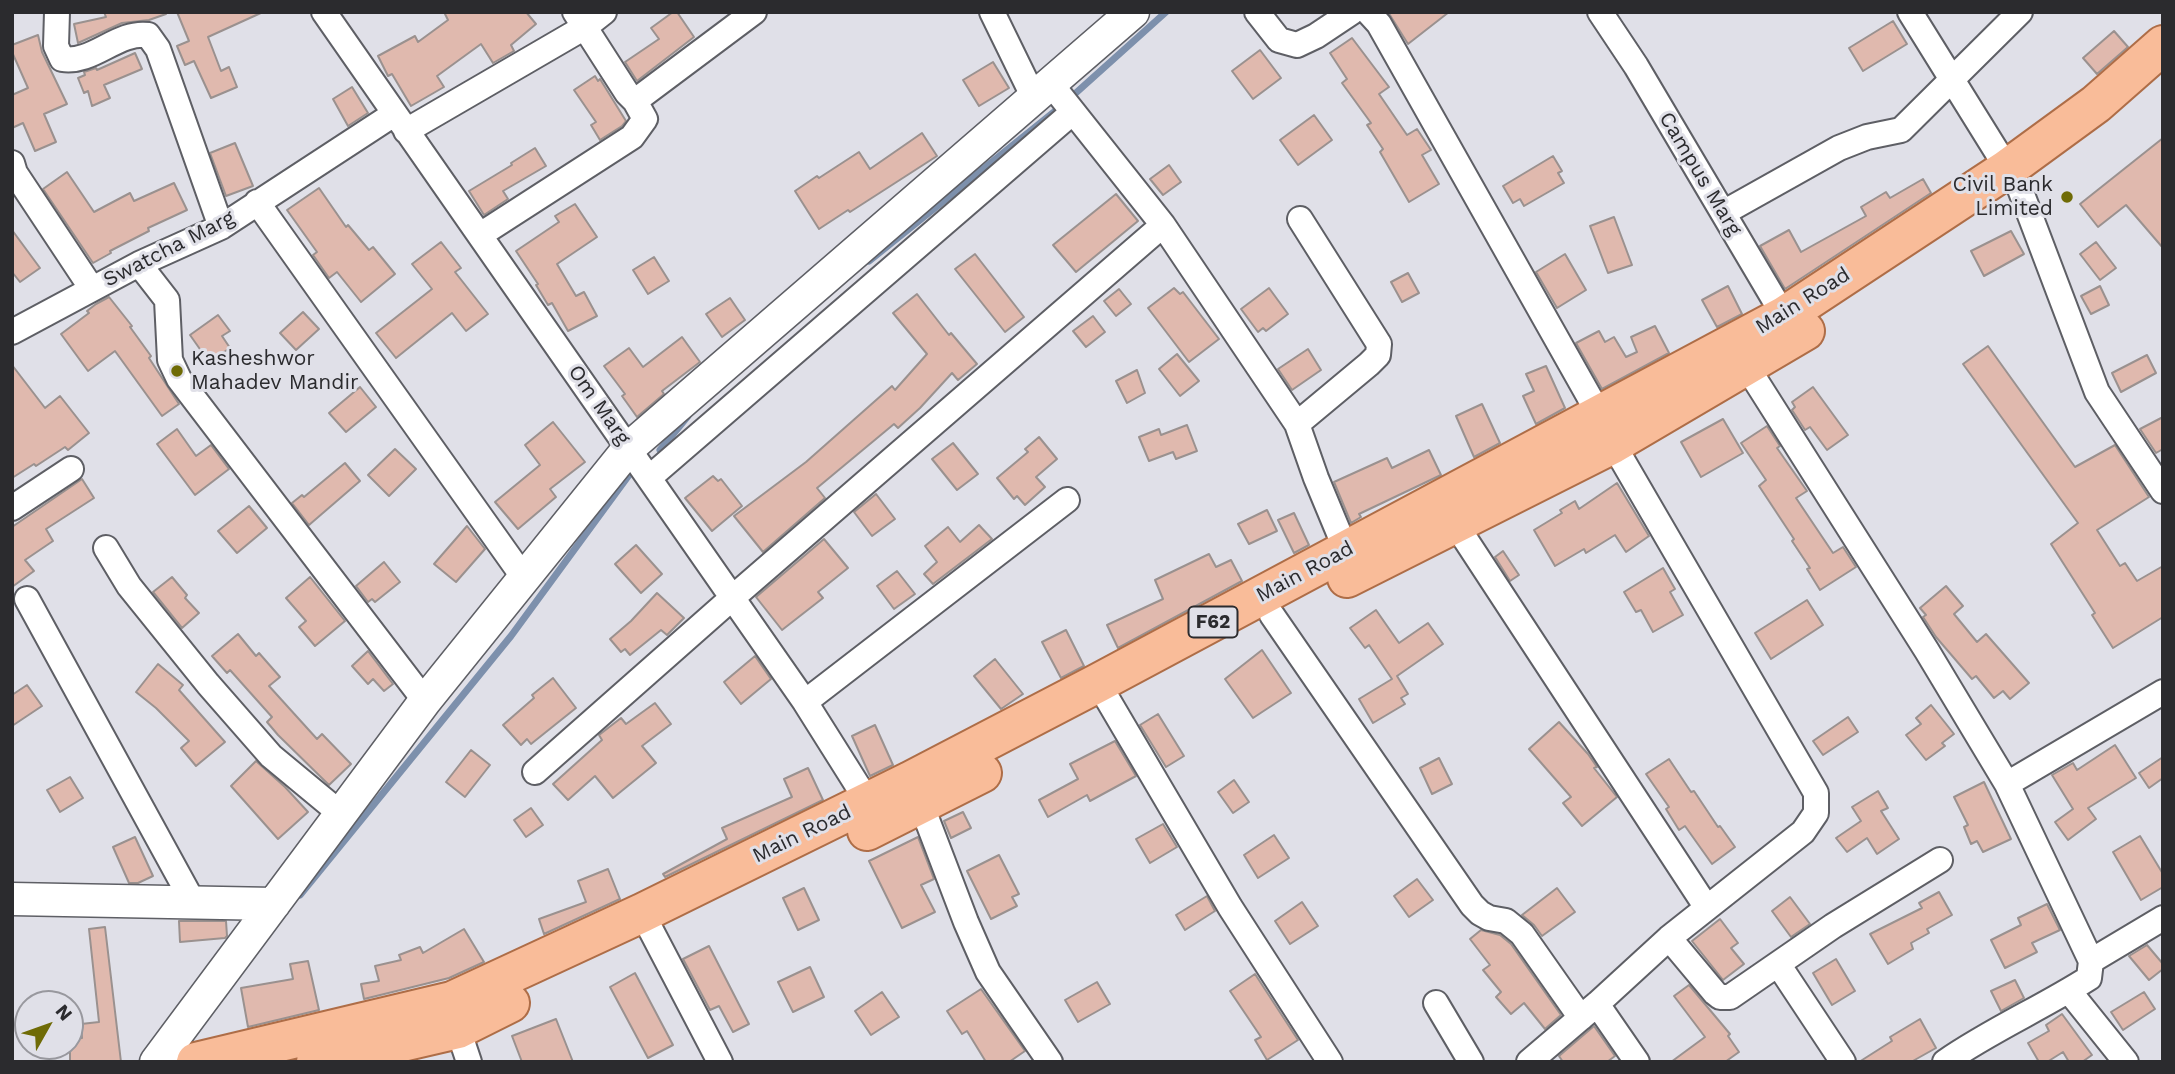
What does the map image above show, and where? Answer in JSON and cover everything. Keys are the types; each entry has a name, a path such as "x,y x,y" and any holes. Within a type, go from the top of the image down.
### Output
{"main road":[{"name":"Main Road","path":"2014,179 2163,46"},
{"name":"Main Road","path":"307,1054 452,1001 646,923 916,793 1104,694 1455,525 1606,429 1790,326 2111,118 2163,71"},
{"name":"Main Road","path":"1104,694 1346,551 1606,429 1747,367 1790,326"},
{"name":"Main Road","path":"196,1062 464,1045 646,923 868,802 916,793"}],"street":[{"path":"57,12 56,47 62,59 75,61 136,34 148,35 158,49 220,227"},
{"name":"Om Marg","path":"324,12 805,702 868,802"},
{"name":"Swatcha Marg","path":"12,332 139,264 220,227 257,202 580,20 604,12"},
{"path":"635,101 754,12"},
{"path":"992,12 1057,99 1163,225 1297,424 1346,551"},
{"path":"649,478 1057,99 1133,12"},
{"path":"1256,12 1279,40 1297,45 1352,12"},
{"path":"1368,12 1379,24 1606,429 1816,793 1816,813 1803,832 1669,939 1529,1062"},
{"name":"Campus Marg","path":"1600,12 1636,66 1790,326"},
{"path":"1910,12 2014,179 2097,392 2163,491"},
{"path":"1723,213 1839,148 1867,137 1901,130 2020,12"},
{"path":"480,235 632,137 645,119 580,20"},
{"path":"156,1062 425,701 629,448 1057,99"},
{"path":"12,163 15,173 92,289"},
{"path":"257,202 524,578"},
{"path":"1297,424 1369,364 1378,355 1379,344 1300,219"},
{"path":"535,772 1163,225"},
{"path":"139,264 167,300 170,360 179,379 425,701"},
{"path":"1747,367 1927,651 2007,784 2091,961 2089,978 1945,1062"},
{"path":"12,508 71,469"},
{"path":"805,702 1068,500"},
{"path":"1455,525 1707,908"},
{"path":"106,548 129,586 208,684 271,756 341,814"},
{"path":"27,600 193,902"},
{"path":"1272,615 1472,905 1489,918 1506,921 1515,926 1636,1062"},
{"path":"2007,784 2163,692"},
{"path":"1104,694 1230,906 1330,1062"},
{"path":"916,793 988,972 1050,1062"},
{"path":"1669,939 1720,997 1730,997 1833,926 1940,860"},
{"path":"12,899 274,904"},
{"path":"2091,961 2163,918"},
{"path":"646,923 720,1062"},
{"path":"1778,964 1843,1062"},
{"path":"2069,991 2126,1062"},
{"path":"1436,1003 1471,1062"}],"building":[{"path":"104,12 166,14 149,20 122,23 78,43 74,24 106,17"},
{"path":"177,12 263,12 208,37 221,71 229,67 237,87 211,98 194,61 185,65 177,46 189,41"},
{"path":"444,12 526,12 536,24 511,45 514,51 493,63 481,44 437,76 444,87 411,106 392,74 388,76 378,56 415,36 418,42 448,20"},
{"path":"677,12 694,37 637,81 625,62 659,39 651,28"},
{"path":"1388,12 1449,12 1408,44"},
{"path":"1893,21 1907,44 1863,71 1849,48"},
{"path":"2114,31 2128,47 2097,74 2083,58"},
{"path":"38,35 42,52 67,104 44,114 56,142 35,151 23,123 12,128 12,95 28,88 12,52 12,45"},
{"path":"1352,38 1389,87 1379,94 1407,135 1417,129 1431,150 1422,155 1439,184 1409,202 1380,152 1383,149 1367,125 1371,123 1342,83 1347,79 1330,53"},
{"path":"1260,50 1281,78 1253,99 1232,71"},
{"path":"135,53 142,69 104,85 110,98 92,106 88,91 84,93 78,78 85,75 84,72 96,68 97,70"},
{"path":"993,62 1009,88 979,106 963,80"},
{"path":"595,76 598,81 600,79 626,121 600,140 591,125 596,122 574,90"},
{"path":"352,87 368,113 348,126 333,99"},
{"path":"1314,115 1332,140 1298,165 1280,140"},
{"path":"922,133 937,156 819,229 795,191 859,152 870,169"},
{"path":"2163,138 2163,248 2126,205 2098,227 2080,204"},
{"path":"235,143 253,186 226,196 210,153"},
{"path":"535,148 546,166 503,191 508,199 484,215 469,191"},
{"path":"1553,156 1562,171 1558,173 1564,183 1524,206 1520,199 1513,203 1503,186"},
{"path":"1169,165 1181,182 1163,195 1150,179"},
{"path":"67,172 94,212 130,193 134,201 174,183 187,210 148,228 149,231 93,263 43,189"},
{"path":"1923,179 1931,193 1785,289 1760,246 1789,230 1801,252 1866,216 1861,207 1886,192 1890,198"},
{"path":"319,188 346,227 348,225 369,250 373,247 395,274 361,302 337,272 329,278 313,255 317,252 287,210"},
{"path":"1116,194 1138,221 1076,272 1053,245"},
{"path":"575,204 597,237 557,264 576,296 584,292 597,316 568,331 552,303 548,305 536,285 538,284 516,251 559,222 555,216"},
{"path":"1614,217 1632,265 1608,273 1590,226"},
{"path":"12,230 40,268 20,282 12,272"},
{"path":"2011,231 2024,254 1984,276 1971,251"},
{"path":"441,242 461,268 455,272 488,314 466,331 452,313 396,358 376,333 432,289 412,264"},
{"path":"2096,242 2116,268 2100,280 2080,254"},
{"path":"975,254 1024,317 1005,332 955,269"},
{"path":"1565,254 1586,290 1557,308 1536,272"},
{"path":"654,257 669,281 648,294 633,270"},
{"path":"1408,273 1419,293 1402,302 1391,282"},
{"path":"1728,286 1742,314 1717,327 1702,300"},
{"path":"2100,286 2109,305 2091,314 2081,296"},
{"path":"1174,288 1180,294 1183,292 1219,339 1189,362 1148,308"},
{"path":"1269,288 1288,314 1266,331 1263,328 1258,332 1241,309"},
{"path":"1119,289 1131,304 1116,316 1104,301"},
{"path":"917,294 949,335 951,333 977,364 958,380 952,373 898,428 894,424 817,488 825,498 763,552 734,516 806,462 892,386 895,390 927,354 893,313"},
{"path":"109,297 132,326 130,327 151,356 149,358 179,404 162,416 115,351 88,371 61,334 89,313 87,311 96,304"},
{"path":"730,298 745,320 722,337 706,314"},
{"path":"303,312 319,329 296,350 280,333"},
{"path":"218,315 230,331 222,336 230,348 209,362 190,335"},
{"path":"1093,316 1105,332 1086,347 1073,331"},
{"path":"1655,326 1669,353 1602,389 1576,343 1599,331 1605,342 1614,337 1626,357 1637,352 1631,337"},
{"path":"682,337 700,362 662,391 664,394 637,417 622,396 625,394 604,366 629,348 643,367"},
{"path":"1988,346 2075,467 2115,445 2149,497 2097,530 2120,566 2125,563 2137,581 2163,566 2163,617 2113,648 2092,615 2095,613 2051,544 2078,523 1963,364"},
{"path":"1308,349 1321,370 1292,390 1278,369"},
{"path":"1177,354 1199,381 1180,396 1159,369"},
{"path":"2147,355 2156,373 2121,392 2112,373"},
{"path":"12,365 45,408 60,396 89,433 68,450 65,447 12,478"},
{"path":"1546,366 1565,408 1536,424 1523,396 1534,391 1526,374"},
{"path":"1137,370 1145,393 1127,403 1116,381"},
{"path":"360,387 376,407 346,432 329,413"},
{"path":"1813,387 1848,435 1827,450 1810,427 1805,430 1792,410 1795,407 1792,402"},
{"path":"1482,404 1500,443 1474,457 1456,416"},
{"path":"2163,417 2163,449 2156,453 2140,429"},
{"path":"1723,419 1743,453 1701,477 1681,442"},
{"path":"553,422 585,462 550,489 556,497 518,529 495,502 540,465 525,445"},
{"path":"1187,425 1197,451 1176,459 1173,452 1149,461 1139,437 1159,429 1161,435"},
{"path":"1767,426 1780,446 1777,448 1807,491 1796,498 1833,553 1843,547 1856,567 1820,590 1807,569 1810,568 1792,541 1794,539 1759,486 1766,480 1741,443"},
{"path":"177,429 196,456 211,445 229,469 195,495 157,444"},
{"path":"1039,437 1057,459 1036,477 1045,487 1025,505 1017,496 1014,499 997,478 1028,452 1025,449"},
{"path":"953,443 978,474 957,490 932,459"},
{"path":"395,449 416,469 389,496 368,475"},
{"path":"1429,450 1441,475 1359,514 1361,517 1351,523 1334,482 1387,458 1392,468"},
{"path":"345,463 360,481 309,525 292,503 302,495 304,497"},
{"path":"713,476 718,481 721,479 742,506 712,531 685,498"},
{"path":"82,479 94,498 46,529 53,541 25,560 34,571 12,587 12,527"},
{"path":"1617,483 1649,536 1626,552 1615,535 1586,553 1584,549 1555,566 1534,530 1562,513 1560,510 1575,501 1579,509"},
{"path":"876,494 895,519 872,536 854,512"},
{"path":"249,506 267,528 237,553 218,531"},
{"path":"1267,510 1277,531 1249,544 1238,524"},
{"path":"1294,513 1309,545 1294,553 1278,520"},
{"path":"979,525 992,539 933,584 924,574 937,562 925,546 948,527 960,542"},
{"path":"467,526 485,549 456,582 434,564"},
{"path":"824,539 848,568 818,592 823,598 782,630 756,597"},
{"path":"636,545 662,574 641,593 615,564"},
{"path":"1503,551 1519,575 1510,581 1495,557"},
{"path":"1209,554 1216,567 1231,560 1242,581 1118,648 1107,625 1163,599 1155,580"},
{"path":"384,562 400,582 375,602 372,599 368,602 356,586"},
{"path":"1663,568 1675,589 1670,592 1683,615 1653,632 1641,610 1636,612 1624,592"},
{"path":"897,571 915,594 894,609 877,586"},
{"path":"172,577 187,595 185,598 199,613 182,628 153,592"},
{"path":"310,577 345,621 315,646 299,627 306,621 286,598"},
{"path":"1946,586 1963,606 1954,614 1977,642 1986,634 2029,683 2010,699 2003,691 1994,698 1976,676 1972,679 1936,637 1923,617 1926,615 1920,608"},
{"path":"657,593 684,618 667,635 661,630 630,655 625,649 621,652 610,639"},
{"path":"1807,600 1823,625 1771,659 1755,633"},
{"path":"1376,610 1399,643 1428,623 1443,644 1397,676 1408,694 1401,698 1405,704 1373,723 1359,699 1392,679 1369,645 1365,648 1350,628"},
{"path":"1066,630 1084,666 1061,678 1042,642"},
{"path":"238,634 256,656 259,653 280,677 269,686 317,739 322,734 351,764 329,785 278,735 267,722 272,717 230,670 227,673 212,656"},
{"path":"1262,650 1291,693 1253,718 1225,679"},
{"path":"368,651 393,684 384,691 373,679 368,684 352,666"},
{"path":"755,656 771,679 741,704 724,682"},
{"path":"995,659 1023,694 1001,709 974,676"},
{"path":"158,664 183,685 179,690 225,742 196,766 181,748 189,741 136,692"},
{"path":"553,678 576,708 531,744 527,739 521,745 503,725"},
{"path":"27,685 42,706 12,726 12,695"},
{"path":"655,703 671,724 642,746 656,763 613,798 595,776 568,800 553,784 602,740 599,735 621,718 626,724"},
{"path":"1931,705 1954,734 1942,743 1945,746 1926,760 1906,735 1921,724 1916,718"},
{"path":"1158,714 1184,756 1166,767 1140,725"},
{"path":"1848,717 1858,732 1823,755 1813,741"},
{"path":"1559,722 1588,754 1597,767 1594,768 1617,797 1582,826 1563,803 1571,797 1529,749"},
{"path":"875,725 893,765 870,776 852,736"},
{"path":"1115,741 1136,776 1090,801 1087,795 1048,817 1039,800 1078,779 1070,764"},
{"path":"2115,745 2136,778 2088,808 2096,819 2068,840 2055,822 2073,809 2052,775 2073,763 2077,770"},
{"path":"471,750 490,765 465,797 446,782"},
{"path":"2163,757 2163,778 2149,788 2139,773"},
{"path":"1439,758 1452,784 1432,794 1420,768"},
{"path":"1669,759 1691,792 1694,791 1735,847 1712,864 1685,826 1679,830 1666,809 1669,807 1646,774"},
{"path":"256,761 308,812 278,839 231,786"},
{"path":"808,768 823,800 665,877 663,874 727,839 722,828 792,797 784,779"},
{"path":"70,777 83,798 60,812 47,790"},
{"path":"1234,780 1249,802 1233,813 1218,792"},
{"path":"1984,782 2011,839 1983,852 1977,841 1971,844 1964,827 1968,825 1954,797"},
{"path":"1878,791 1888,808 1881,811 1899,839 1877,854 1867,838 1847,852 1836,838 1861,821 1852,807"},
{"path":"531,808 543,825 526,837 514,820"},
{"path":"963,812 971,828 951,838 944,821"},
{"path":"1163,824 1177,847 1150,863 1136,839"},
{"path":"1274,835 1289,858 1258,878 1244,855"},
{"path":"2140,836 2163,874 2163,887 2141,900 2113,852"},
{"path":"135,837 153,876 138,883 129,883 113,847"},
{"path":"918,837 934,879 921,885 935,912 902,928 869,861"},
{"path":"999,855 1019,894 1012,897 1017,906 991,919 967,871"},
{"path":"608,869 620,899 544,934 539,919 586,902 578,881"},
{"path":"1417,879 1433,900 1409,917 1394,896"},
{"path":"804,888 819,920 798,930 783,898"},
{"path":"1557,888 1575,912 1542,936 1522,915"},
{"path":"1939,892 1952,915 1927,929 1929,933 1911,943 1913,949 1888,964 1870,934 1922,908 1919,903"},
{"path":"1207,896 1215,911 1185,930 1176,915"},
{"path":"1790,897 1810,924 1791,937 1772,911"},
{"path":"1302,902 1318,926 1290,944 1275,921"},
{"path":"2047,904 2060,930 2032,943 2037,952 2005,968 1991,940 2021,925 2018,918"},
{"path":"1720,919 1738,943 1731,948 1744,964 1723,980 1692,941"},
{"path":"179,921 226,921 227,936 180,942"},
{"path":"105,927 121,1062 70,1062 84,1060 84,1024 99,1022 89,929"},
{"path":"464,929 484,962 449,978 364,999 361,984 379,981 375,966 401,960 399,955 420,947 423,953"},
{"path":"1481,930 1500,935 1511,944 1561,1015 1545,1029 1524,1003 1511,1014 1496,997 1501,992 1483,970 1490,965 1470,939"},
{"path":"2147,945 2163,964 2163,969 2149,980 2129,956"},
{"path":"709,946 749,1024 733,1032 719,1006 710,1010 683,959"},
{"path":"1836,959 1855,991 1832,1005 1813,973"},
{"path":"308,961 319,1010 248,1027 241,988 293,979 290,964"},
{"path":"810,967 824,997 793,1012 778,982"},
{"path":"635,973 673,1045 648,1058 610,987"},
{"path":"1255,974 1298,1040 1267,1060 1255,1040 1261,1037 1230,991"},
{"path":"2015,980 2024,998 2001,1011 1991,991"},
{"path":"1097,982 1110,1004 1078,1022 1065,1000"},
{"path":"1689,985 1730,1034 1728,1036 1739,1052 1725,1062 1671,1062 1705,1037 1674,996"},
{"path":"981,989 1025,1051 1009,1062 986,1062 967,1031 962,1034 947,1011"},
{"path":"882,992 899,1017 871,1035 855,1011"},
{"path":"2144,992 2155,1009 2123,1030 2111,1012"},
{"path":"2062,1014 2092,1055 2082,1062 2069,1062 2063,1052 2047,1062 2039,1062 2028,1043 2049,1031 2046,1025"},
{"path":"556,1019 573,1062 522,1062 512,1036"},
{"path":"1920,1019 1936,1048 1911,1062 1859,1062 1892,1041 1890,1037"},
{"path":"1594,1026 1615,1056 1607,1062 1563,1062 1559,1056"}],"waterway":[{"path":"1068,100 1166,12"},
{"path":"869,261 1059,108"},
{"path":"660,450 688,416"},
{"path":"300,895 511,636 632,471"}],"place":[{"name":"Civil Bank Limited","path":"2067,197"},
{"name":"Kasheshwor Mahadev Mandir","path":"177,371"}]}
